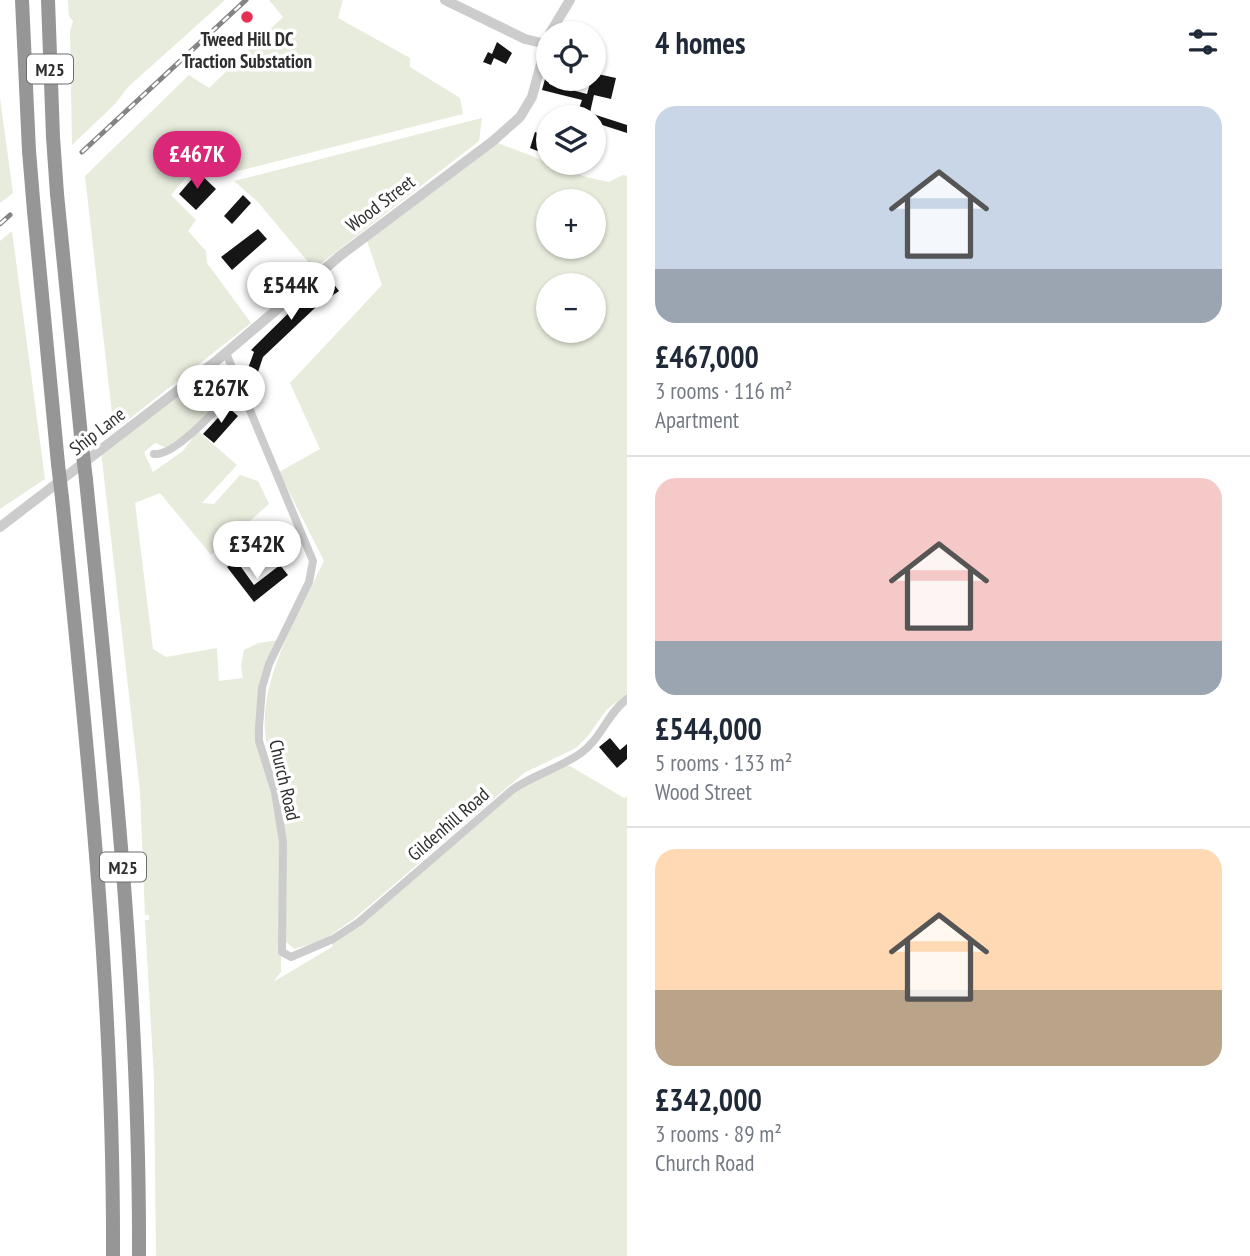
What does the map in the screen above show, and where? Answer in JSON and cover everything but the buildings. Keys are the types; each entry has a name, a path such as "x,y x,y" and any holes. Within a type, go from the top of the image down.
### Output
{"highway":[{"name":"M25","path":"22,0 34,211 89,755 107,1012 113,1256"},
{"name":"M25","path":"48,0 57,194 115,757 124,880 132,1000 139,1256"}],"street":[{"path":"445,0 526,39 536,40"},
{"path":"557,21 570,0"},
{"name":"Wood Street","path":"215,362 341,255 520,117 532,97 536,82"},
{"name":"Church Road","path":"226,353 313,561 309,582 269,664 262,688 259,741 275,792 283,842 281,949"},
{"name":"Ship Lane","path":"0,527 215,362"},
{"path":"154,454 161,455 175,447 239,386"},
{"name":"Gildenhill Road","path":"281,949 290,957 309,951 359,922 512,790 531,777 580,754 594,741 618,705 627,699"}],"shaded area":[{"path":"68,0 225,0 128,87 115,104 72,145 70,31 73,21 69,16"},
{"path":"269,0 343,0 338,18 410,58 410,67 460,98 463,114 226,174 205,155 171,195 196,220 188,231 206,251 207,263 251,323 114,431 85,176 189,75 209,88 283,17"},
{"path":"0,98 13,193 0,203"},
{"path":"482,118 479,141 314,269 257,201 234,181"},
{"path":"498,143 536,158 536,175 581,175 609,182 623,175 627,176 627,695 607,709 576,748 524,773 355,918 322,941 294,949 285,941 285,834 279,789 266,739 265,709 269,687 284,643 324,561 279,472 320,449 290,383 382,285 367,241"},
{"path":"12,231 45,479 0,509 0,241"},
{"path":"221,368 233,387 193,428 167,448 155,443 144,452 153,472 183,451 198,431 237,465 202,503 214,504 240,475 258,481 269,504 211,555 160,493 135,503 153,649 166,657 217,648 219,681 243,678 241,666 244,650 258,643 280,640 268,664 258,728 274,792 282,842 281,972 273,982 332,947 333,940 513,790 561,764 570,766 624,798 627,796 627,1256 156,1256 154,1079 145,920 149,920 149,915 145,915 140,791 101,451 213,370"}],"railway":[{"path":"82,152 246,0"},
{"path":"0,224 10,215"}],"place":[{"name":"Tweed Hill DC Traction Substation","path":"247,17"}]}
